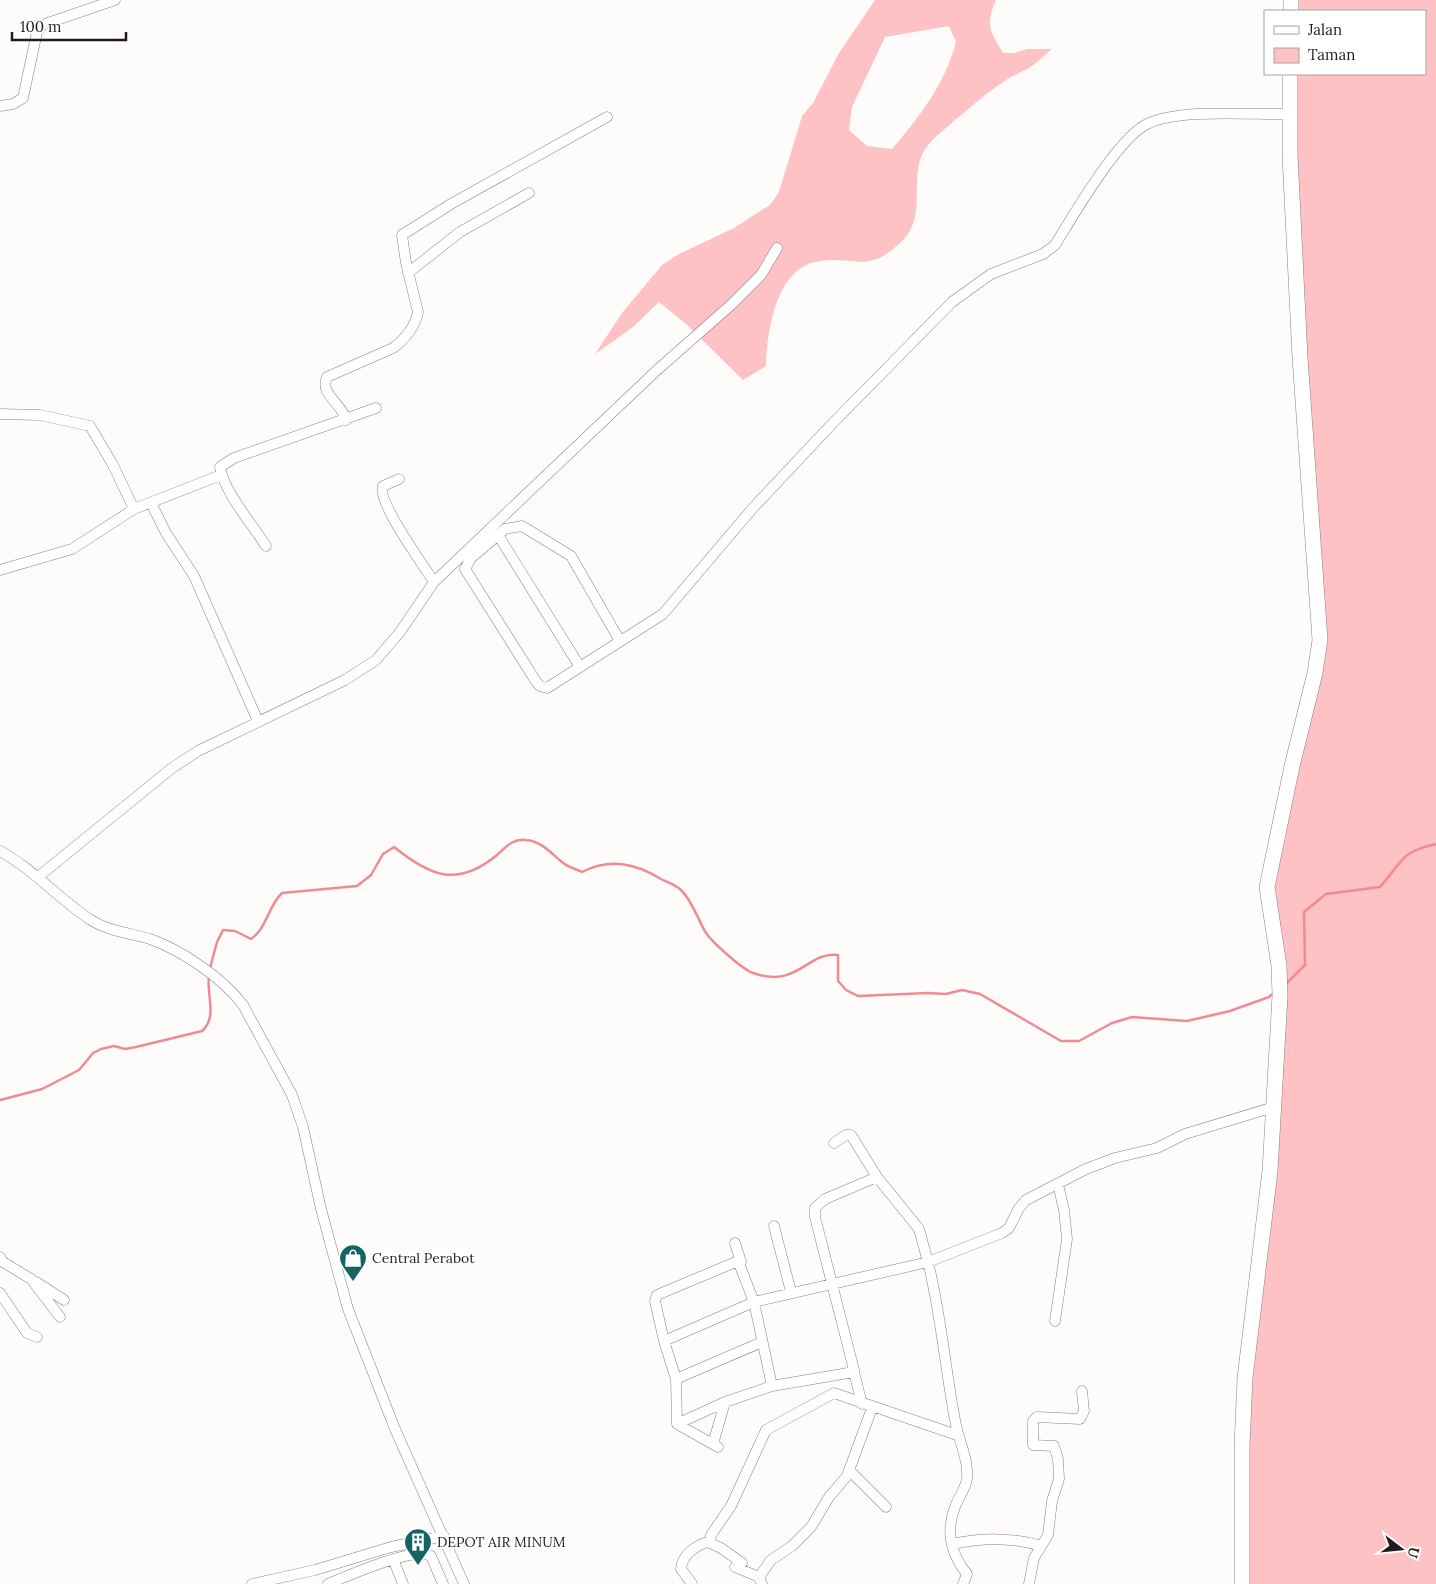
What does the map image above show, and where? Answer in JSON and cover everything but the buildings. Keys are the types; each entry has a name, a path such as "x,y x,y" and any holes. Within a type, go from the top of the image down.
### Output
{"highway":[{"path":"1242,1584 1242,1445 1245,1378 1249,1331 1265,1219 1274,1107 1280,989 1267,888 1320,640 1300,358 1290,75"}],"street":[{"path":"0,106 13,104 23,98 37,32 42,25 115,0"},
{"path":"620,641 571,556 522,526 505,529 471,558 465,568 540,686 547,688 653,622 670,607 752,509 939,313 991,274 1044,254 1055,245 1105,168 1141,128 1167,119 1189,116 1290,114"},
{"path":"346,420 345,414 328,394 325,381 327,377 393,348 408,333 418,312 402,242 405,233 607,117"},
{"path":"408,273 460,232 529,193"},
{"path":"38,877 172,768 198,751 345,680 376,660 400,632 434,582 656,371 732,304 761,275 777,248"},
{"path":"266,546 221,475 220,467 234,458 376,408"},
{"path":"0,414 40,415 90,426 113,465 134,509"},
{"path":"0,570 72,549 134,509 221,475"},
{"path":"398,479 384,486 383,497 396,523 434,582"},
{"path":"151,503 166,533 194,576 258,721"},
{"path":"498,535 580,667"},
{"path":"0,851 38,877 58,896 90,920 127,935 149,939 184,955 234,992 243,1005 292,1095 303,1127 321,1209 348,1309 394,1429 444,1536 464,1584"},
{"path":"664,1340 754,1302 928,1262 1002,1233 1009,1228 1019,1208 1026,1200 1100,1162 1157,1148 1185,1134 1274,1107"},
{"path":"834,1143 846,1135 851,1136 877,1177 919,1229 940,1311 957,1435 967,1479 953,1513 952,1544 955,1558 967,1574 963,1584"},
{"path":"862,1404 815,1217 815,1208 825,1199 877,1177"},
{"path":"1055,1321 1067,1239 1064,1210 1058,1184"},
{"path":"774,1226 792,1292"},
{"path":"735,1243 754,1302 772,1386"},
{"path":"677,1424 676,1379 655,1301 657,1295 736,1261 741,1262"},
{"path":"2,1263 64,1300"},
{"path":"31,1279 60,1318"},
{"path":"0,1293 27,1333 37,1338"},
{"path":"676,1379 762,1342"},
{"path":"677,1424 725,1402 772,1386 854,1372"},
{"path":"1029,1584 1034,1558 1048,1535 1052,1501 1060,1474 1054,1446 1033,1444 1033,1420 1037,1416 1080,1419 1084,1412 1082,1390"},
{"path":"710,1541 711,1535 731,1506 767,1428 808,1409 834,1393 872,1408 957,1435"},
{"path":"677,1424 716,1445 725,1402"},
{"path":"710,1541 710,1543 721,1548 742,1563 735,1567 760,1580 771,1560 792,1546 810,1527 849,1470 872,1408"},
{"path":"849,1470 886,1507"},
{"path":"252,1584 315,1570 391,1547 444,1536"},
{"path":"952,1544 967,1541 1010,1540 1026,1541 1041,1546"},
{"path":"692,1584 681,1569 682,1563 696,1546 710,1541"},
{"path":"328,1584 393,1559 427,1553 431,1556 443,1584"},
{"path":"393,1559 402,1584"}],"green space":[{"path":"875,0 996,0 991,15 990,28 1003,53 1014,53 1027,49 1052,49 1032,66 1009,78 988,93 939,134 925,149 920,160 918,172 914,221 909,232 890,252 871,261 820,261 805,266 793,275 784,287 777,302 769,336 766,366 743,380 685,323 659,302 633,327 595,354 622,313 662,265 679,254 734,228 770,205 779,192 802,116 813,103 839,53","holes":["949,26 956,42 938,86 892,149 867,146 849,130 852,107 885,37"]},
{"path":"1294,0 1436,0 1436,1584 1245,1584 1251,1346 1277,1131 1272,898 1323,653 1310,451 1295,160 1295,75 1426,75 1426,10 1294,10"}],"waterway":[{"path":"210,968 217,942 223,930 235,931 251,939 261,929 277,898 282,893 357,886 371,875 383,854 394,847 407,857 432,871 456,875 469,872 483,865 510,844 521,840 541,845 564,864 582,872 602,865 622,864 642,869 674,885 689,900 706,933 735,961 753,973 768,977 781,976 791,973 818,958 827,955 838,955 838,981 846,990 858,996 946,994 962,990 980,994 1061,1041 1079,1041 1112,1023 1132,1017 1187,1021 1230,1011 1269,997 1275,992"},
{"path":"1285,985 1305,965 1304,912 1326,894 1380,887 1398,864 1409,854 1415,850 1436,844"},
{"path":"0,1100 42,1089 79,1070 93,1053 101,1049 114,1046 125,1049 202,1031 207,1025 210,1012 209,976"}],"place":[{"name":"Central Perabot","path":"353,1282"},
{"name":"DEPOT AIR MINUM","path":"418,1566"}]}
